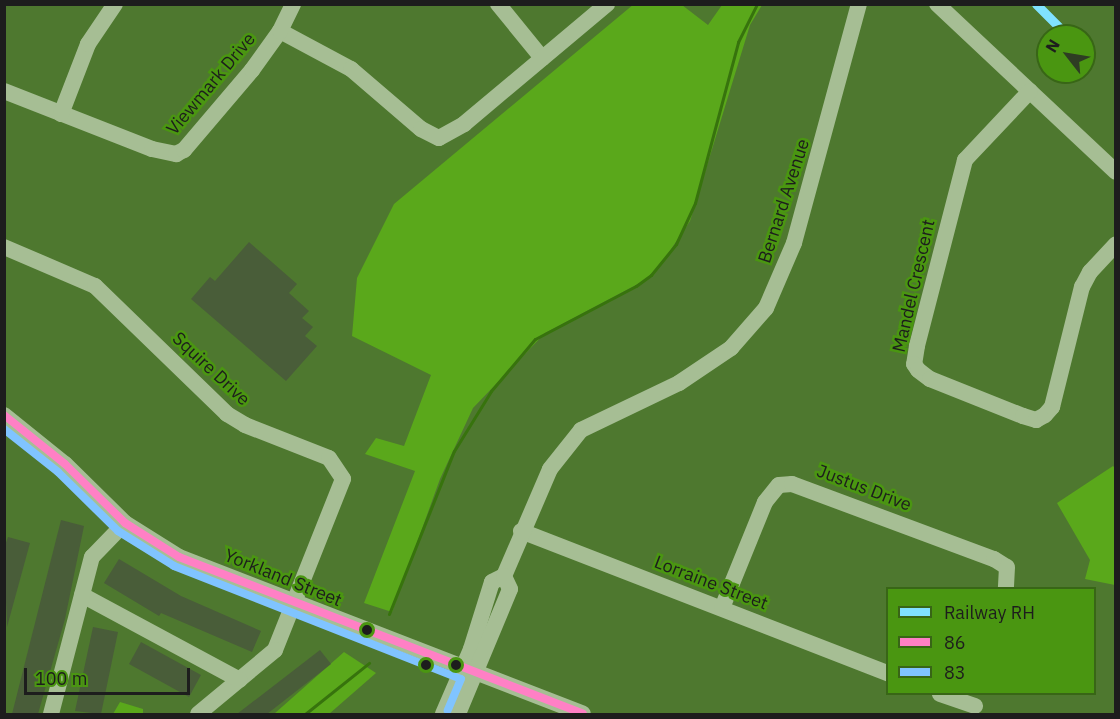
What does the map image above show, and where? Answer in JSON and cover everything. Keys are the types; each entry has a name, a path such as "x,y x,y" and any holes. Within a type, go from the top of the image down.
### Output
{"street":[{"path":"62,114 87,44 115,4"},
{"name":"Viewmark Drive","path":"4,91 166,154 176,154 184,150 214,115 280,31 293,4"},
{"path":"498,4 542,58"},
{"path":"280,31 351,69 421,129 439,138 464,124 607,4"},
{"name":"Bernard Avenue","path":"443,714 510,589 504,576 521,531 550,469 581,430 679,383 731,348 766,308 794,243 859,4"},
{"path":"937,4 1116,172"},
{"name":"Mandel Crescent","path":"1030,91 965,160 914,364 930,380 1036,420 1052,407 1082,286 1090,272 1116,244"},
{"name":"Squire Drive","path":"4,247 95,286 227,414 245,425 311,449 334,464 343,479 339,496 275,650 198,714"},
{"name":"Yorkland Street","path":"4,415 65,464 125,523 179,557 583,714"},
{"name":"Justus Drive","path":"722,608 765,502 779,485 792,484 994,559 1007,567 1006,587"},
{"path":"51,714 92,557 125,523"},
{"name":"Lorraine Street","path":"521,531 886,672"},
{"path":"82,595 240,680"},
{"name":"Bernard Avenue","path":"458,714 468,671"},
{"path":"946,695 975,705"}],"green space":[{"path":"634,4 682,5 708,25 722,5 762,5 750,25 690,221 653,276 545,333 473,408 440,479 392,612 364,603 415,471 365,454 376,438 404,446 431,375 352,336 357,278 394,204"},
{"path":"1113,466 1116,469 1115,585 1085,579 1090,560 1057,503"},
{"path":"344,652 376,673 329,714 274,714"},
{"path":"120,702 143,709 143,714 113,714"}],"building":[{"path":"249,242 297,284 289,293 309,311 302,318 313,327 305,336 317,346 286,381 191,299 210,277 215,281"},
{"path":"61,520 84,526 65,619 38,714 12,714"},
{"path":"8,537 30,543 7,627 4,548"},
{"path":"119,559 181,596 261,631 252,652 161,613 159,616 104,583"},
{"path":"93,627 118,632 101,714 75,711"},
{"path":"141,642 201,675 189,697 129,664"},
{"path":"320,650 331,664 267,714 237,714"}],"waterway":[{"path":"389,614 454,451 491,391 535,339 636,286 651,275 676,244 695,203 738,42 757,4"},
{"path":"305,714 369,663"}],"rail line":[{"name":"RH","path":"1036,4 1056,24"}],"transit line":[{"name":"86","path":"4,415 65,464 125,523 179,557 583,714"},
{"name":"83","path":"4,429 58,472 118,531 174,566 461,679 448,710"}]}
